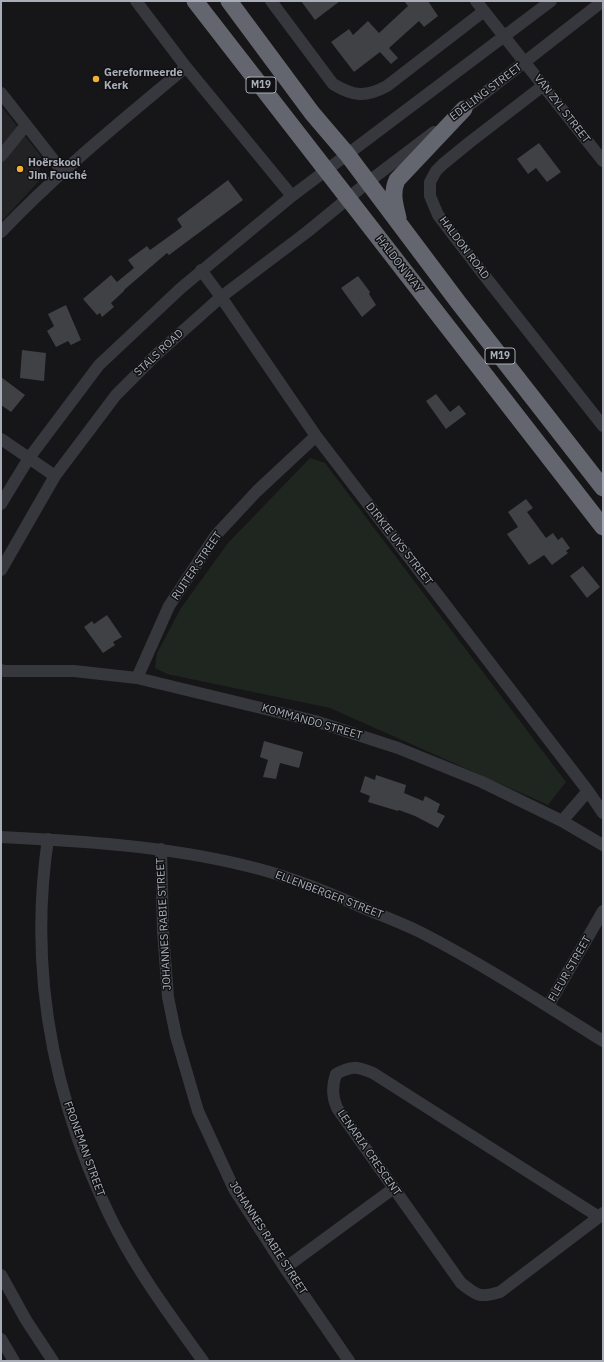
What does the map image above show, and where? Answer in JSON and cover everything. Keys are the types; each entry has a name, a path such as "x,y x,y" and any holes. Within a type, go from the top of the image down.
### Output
{"highway":[{"name":"HALDON WAY","path":"196,1 603,527"},
{"name":"M19","path":"229,1 312,113 347,154 603,488"},
{"path":"399,222 393,197 394,185 464,109"},
{"path":"477,364 495,349"},
{"path":"554,464 574,450"}],"street":[{"path":"136,1 186,67 292,196"},
{"path":"271,1 333,84 357,95 372,93 387,86 480,6"},
{"path":"1,504 29,458 99,365 201,270 327,169 550,1"},
{"name":"EDELING STREET","path":"368,182 603,1"},
{"name":"VAN ZYL STREET","path":"480,6 603,161"},
{"path":"1,232 28,204 63,172 186,67"},
{"name":"HALDON ROAD","path":"544,85 443,164 436,171 430,182 430,196 438,215 603,426"},
{"path":"1,93 63,172"},
{"path":"1,156 26,125"},
{"name":"STALS ROAD","path":"1,570 55,476 116,395 157,354 221,297 307,232 368,182"},
{"name":"DIRKIE UYS STREET","path":"201,270 316,436 588,791 603,813"},
{"name":"RUITER STREET","path":"137,678 169,606 216,536 257,492 316,436"},
{"path":"1,439 55,476"},
{"name":"KOMMANDO STREET","path":"1,670 74,671 137,678 315,720 398,748 482,782 562,821 603,844"},
{"path":"562,821 588,791"},
{"name":"ELLENBERGER STREET","path":"1,837 48,839 160,849 243,865 293,879 421,933 548,1006 603,1041"},
{"name":"FRONEMAN STREET","path":"48,839 43,874 41,927 42,971 57,1069 65,1102 77,1138 104,1205 118,1232 150,1287 203,1361"},
{"name":"JOHANNES RABIE STREET","path":"160,849 163,931 168,997 176,1036 198,1111 234,1189 285,1268 349,1361"},
{"name":"FLEUR STREET","path":"548,1006 603,912"},
{"name":"LENARIA CRESCENT","path":"358,1067 373,1073 601,1215 500,1292 481,1296 472,1292 461,1283 337,1108 333,1099 333,1086 336,1074 347,1068 358,1067"},
{"path":"285,1268 394,1188"},
{"path":"1,1275 26,1320 53,1361"},
{"path":"1,1339 14,1361"}],"shaded area":[{"name":"Hoërskool Jim Fouché","path":"1,106 41,156 39,181 1,222"},
{"path":"310,458 325,463 566,782 548,805 330,708 167,674 155,668 157,653 181,608 228,543"}],"building":[{"path":"301,1 340,1 315,20"},
{"path":"404,1 428,1 438,16 424,27 419,21 389,48 398,58 391,64 380,52 354,72 331,42 349,29 353,35 368,21 379,33 408,6"},
{"path":"539,143 561,172 547,182 536,168 528,174 517,159"},
{"path":"228,180 243,200 169,255 167,253 111,303 114,307 102,317 100,313 97,315 83,299 111,275 117,282 134,268 128,260 147,246 150,250 182,227 177,219"},
{"path":"358,276 370,292 369,294 376,305 362,317 341,288"},
{"path":"66,305 81,340 71,345 68,341 56,347 47,331 54,326 48,314"},
{"path":"22,350 46,353 44,381 20,378"},
{"path":"1,377 25,395 11,412 1,405"},
{"path":"436,394 450,412 459,405 466,414 446,429 426,401"},
{"path":"526,499 533,508 527,512 546,538 553,533 558,540 562,537 570,548 566,551 568,553 552,565 544,555 529,565 507,534 518,527 508,512"},
{"path":"583,566 600,587 587,598 570,576"},
{"path":"107,615 122,637 113,642 115,645 103,653 84,627 92,621 94,624"},
{"path":"264,741 303,752 299,768 280,763 276,779 263,777 268,760 260,757"},
{"path":"376,775 406,785 404,793 423,801 425,796 440,804 437,812 445,816 438,828 415,816 399,810 398,811 368,802 370,796 360,792 365,776 375,780"}],"place":[{"name":"Gereformeerde Kerk","path":"96,79"},
{"name":"Hoërskool Jim Fouché","path":"20,169"}]}
